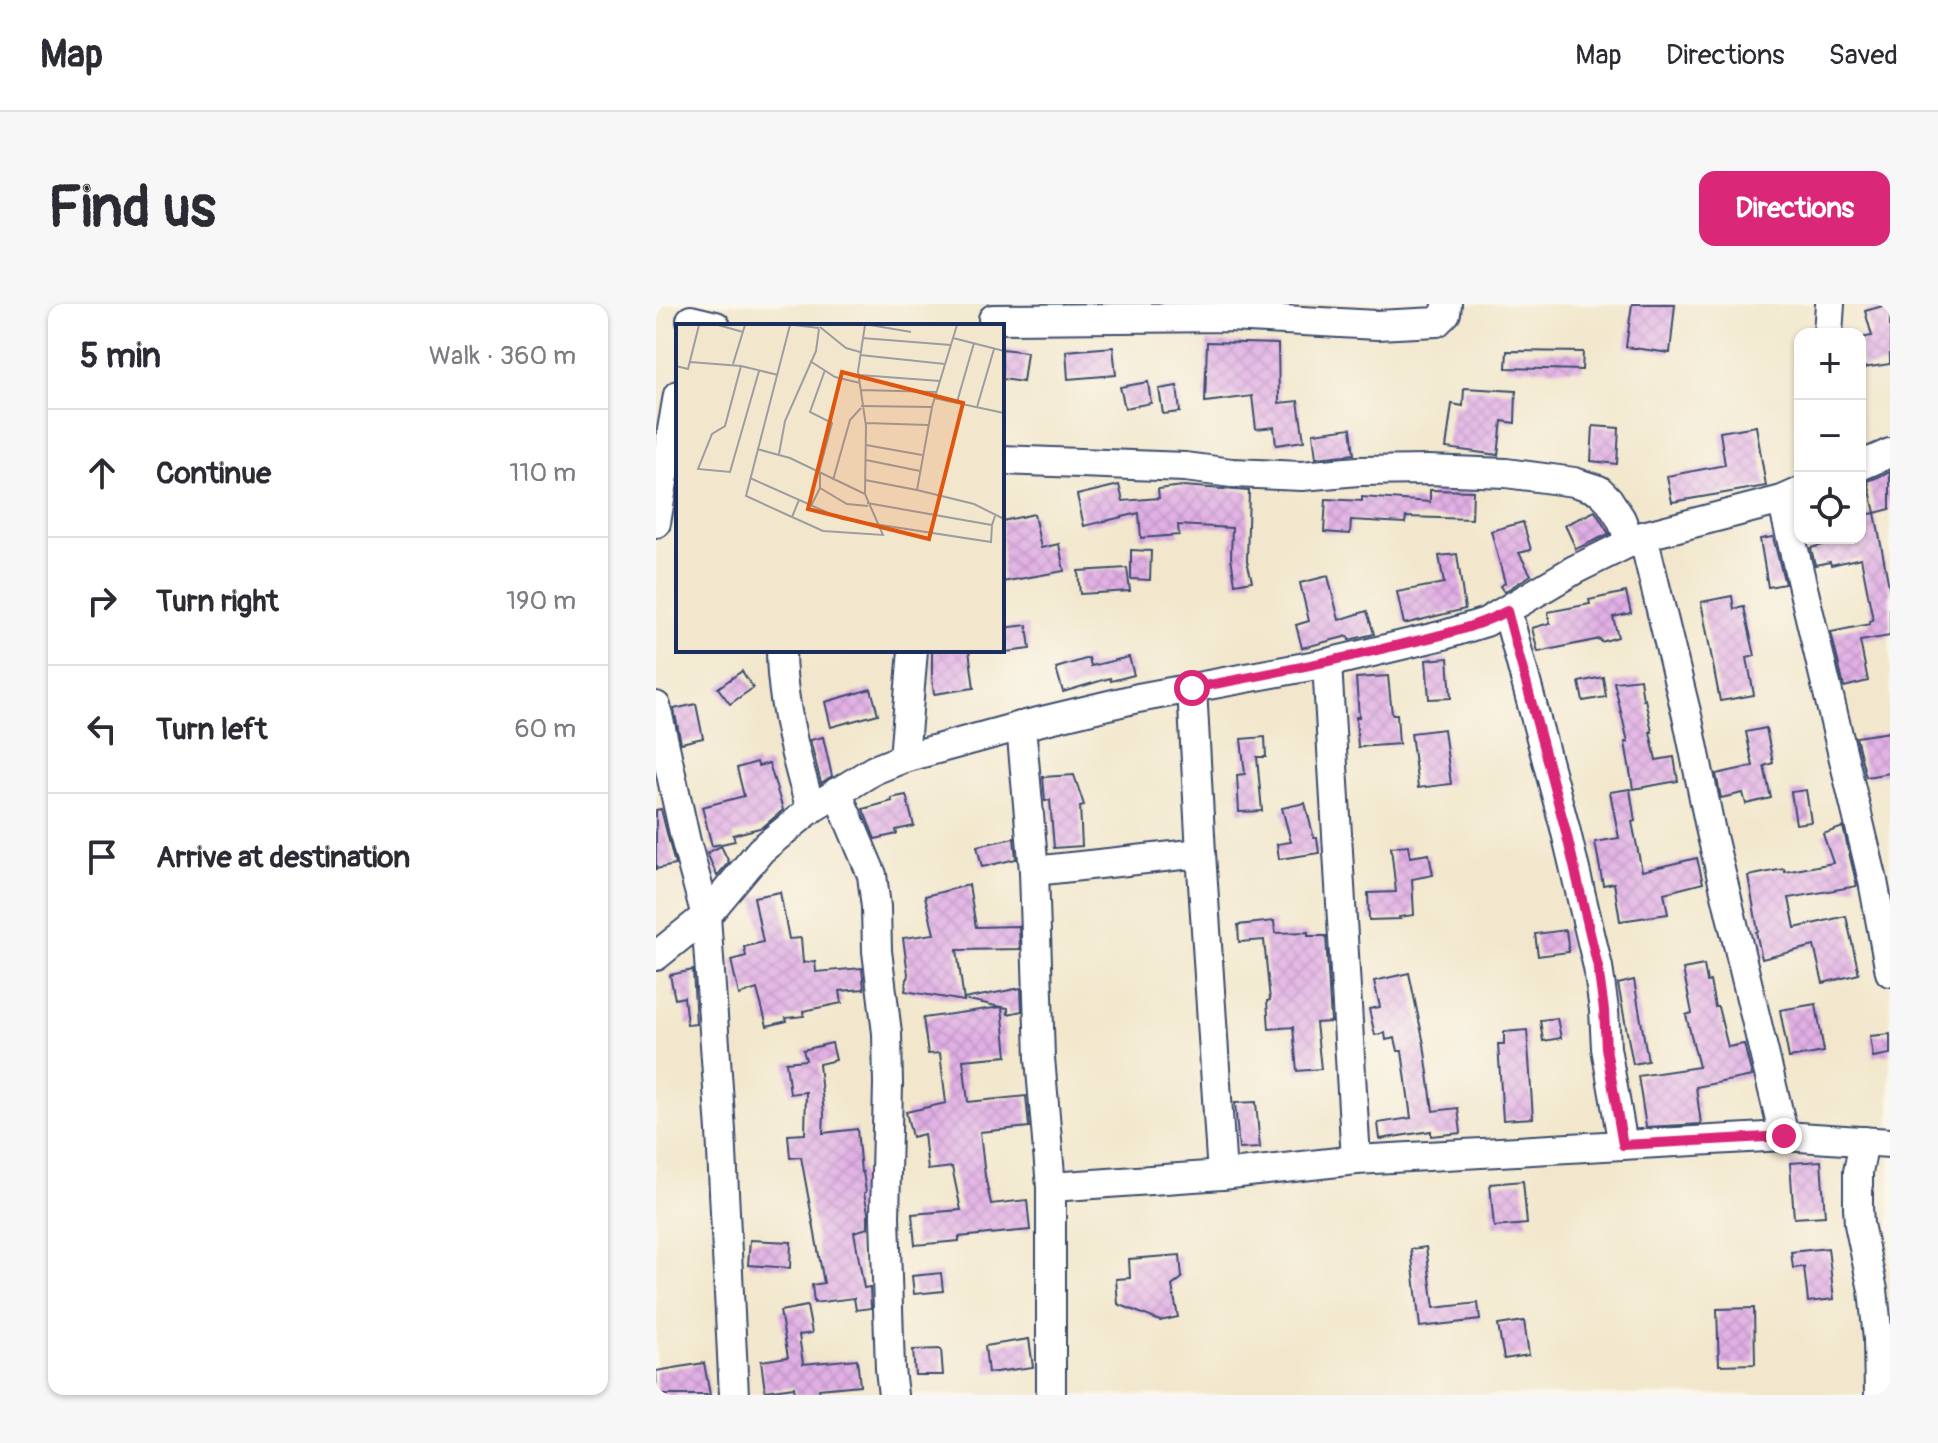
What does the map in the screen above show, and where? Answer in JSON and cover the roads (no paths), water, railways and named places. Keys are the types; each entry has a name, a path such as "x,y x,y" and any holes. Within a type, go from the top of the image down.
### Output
{"street":[{"path":"994,316 1230,317 1377,325 1437,322 1446,313 1447,304"},
{"path":"1828,328 1830,304"},
{"path":"656,523 676,407"},
{"path":"1866,463 1890,453"},
{"path":"1004,460 1185,467 1302,476 1358,471 1506,473 1574,482 1599,490 1636,539 1688,720 1711,832 1784,1136"},
{"path":"656,956 706,916 761,850 811,809 874,770 904,758 1021,726 1138,698 1327,663 1444,635 1486,622 1574,570 1636,539 1791,496 1890,972"},
{"path":"1507,611 1598,967 1606,1048 1623,1145"},
{"path":"781,652 799,772 811,809"},
{"path":"904,758 913,652"},
{"path":"1327,663 1356,1160"},
{"path":"1192,688 1222,1175"},
{"path":"656,706 706,916 721,1131 734,1395"},
{"path":"1021,726 1034,871 1040,1058 1051,1187 1051,1395"},
{"path":"837,792 872,875 876,907 877,951 887,1033 885,1217 893,1395"},
{"path":"1034,871 1201,853"},
{"path":"1051,1187 1222,1175 1356,1160 1784,1136 1877,1142 1858,1172 1858,1207 1884,1340 1879,1395"}]}
